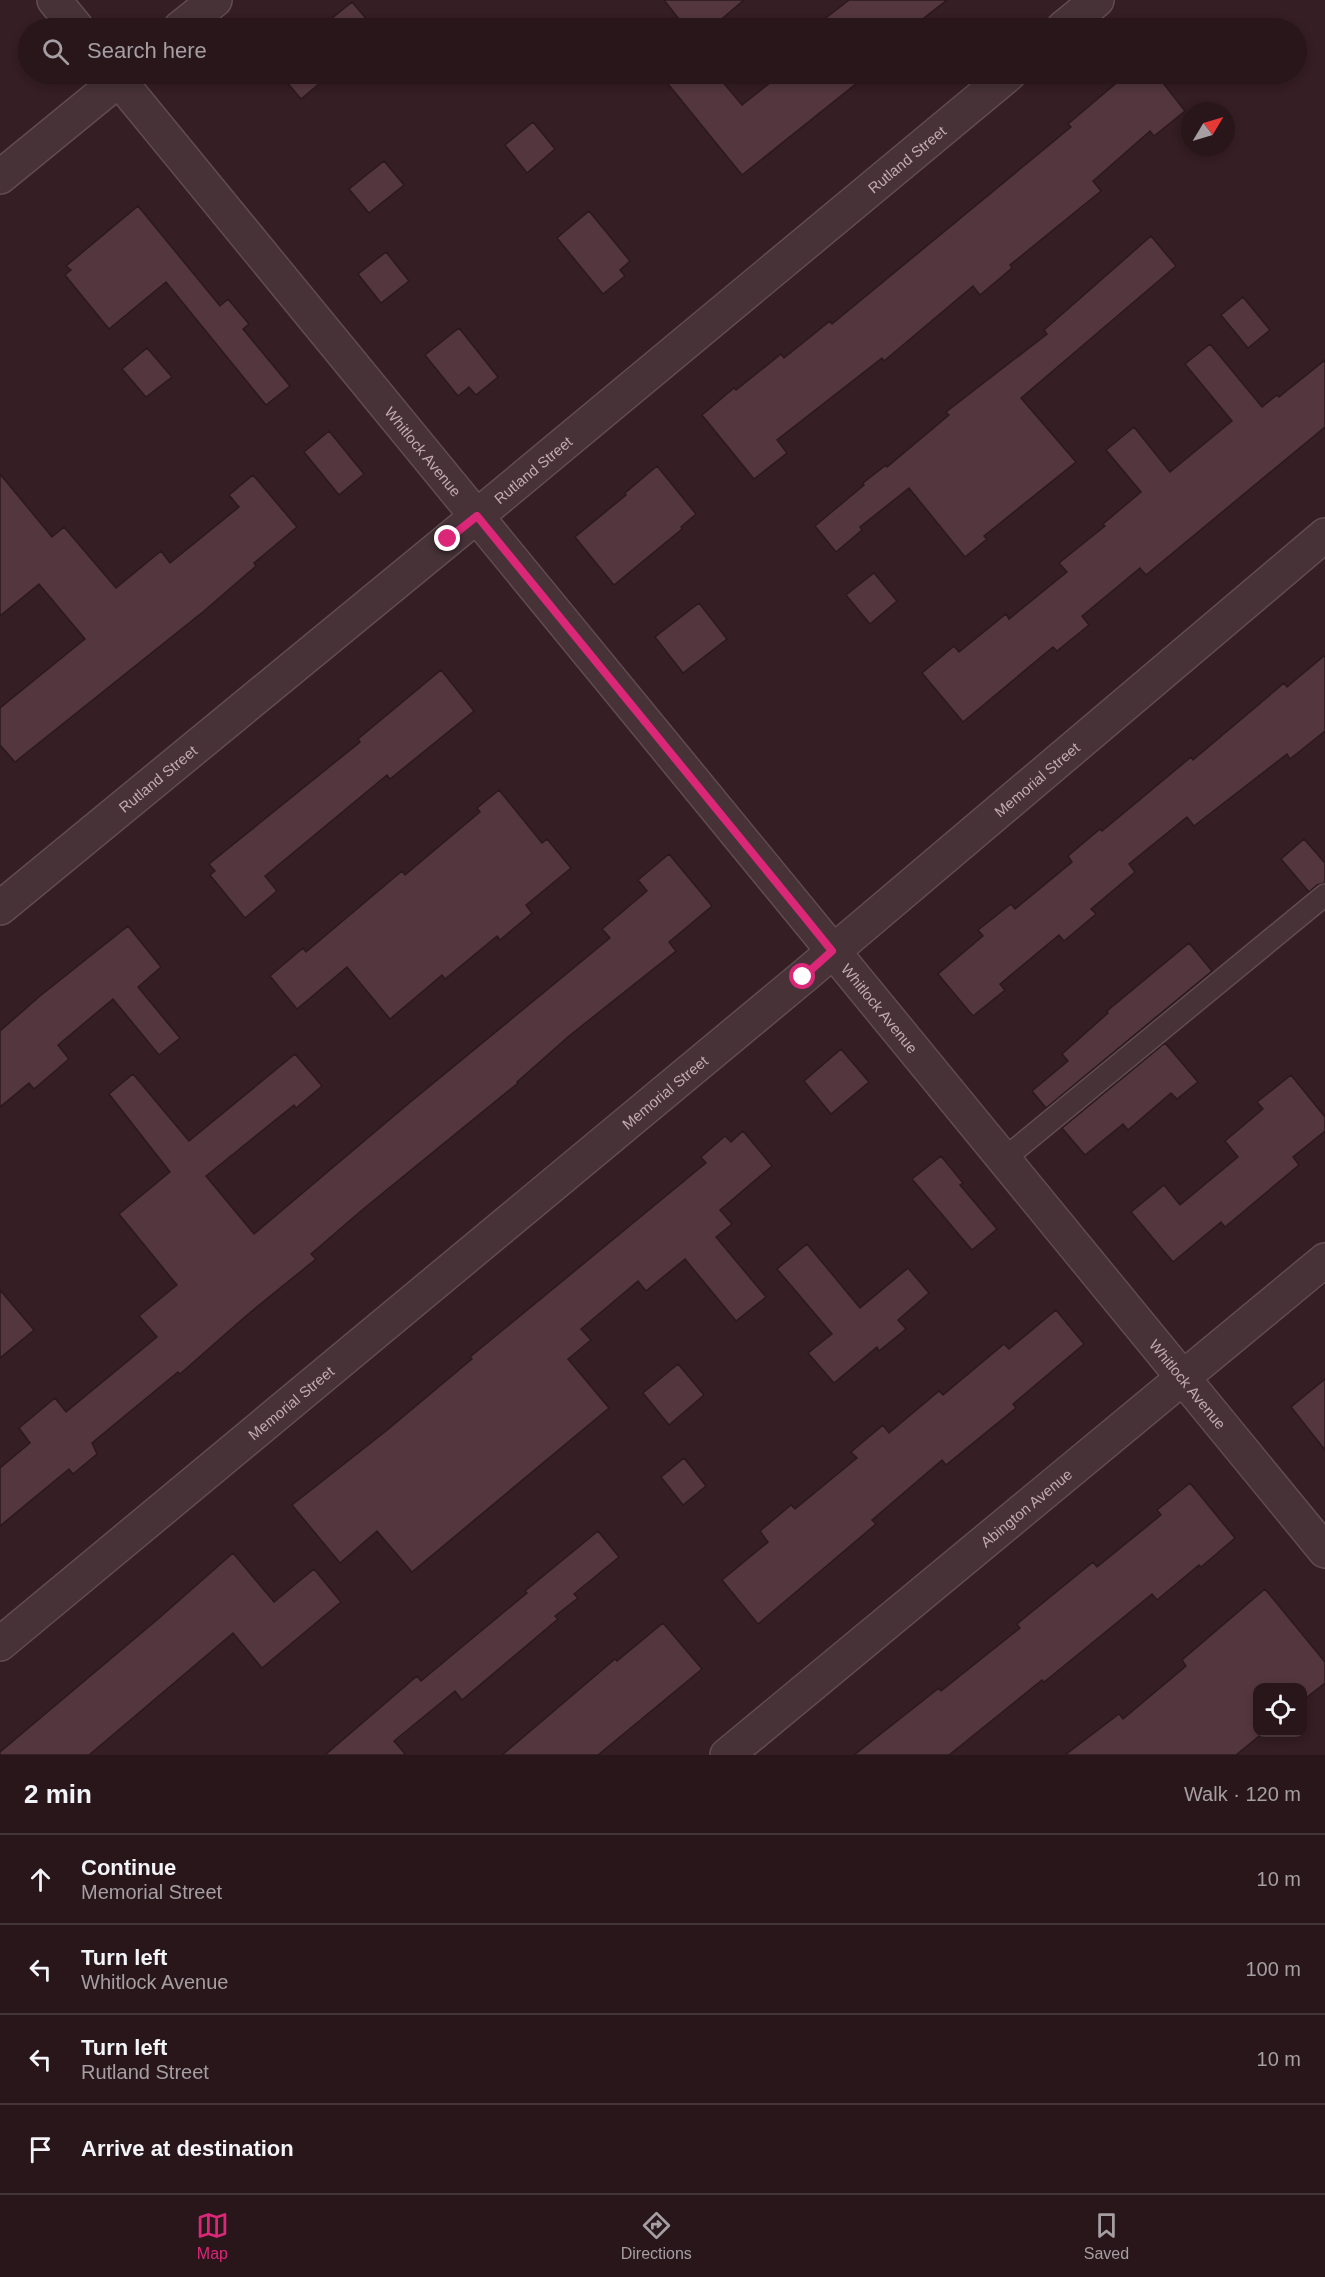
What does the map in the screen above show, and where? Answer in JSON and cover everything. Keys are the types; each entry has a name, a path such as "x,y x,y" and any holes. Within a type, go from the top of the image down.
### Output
{"street":[{"path":"54,0 69,18"},
{"path":"192,18 215,0"},
{"path":"1075,18 1097,0"},
{"path":"0,177 109,84"},
{"name":"Whitlock Avenue","path":"127,84 832,951 1325,1551"},
{"name":"Rutland Street","path":"0,908 997,84"},
{"name":"Memorial Street","path":"0,1644 832,951 1325,535"},
{"name":"Abington Avenue","path":"727,1755 1325,1260"}],"lane":[{"path":"1004,1159 1325,895"}],"building":[{"path":"664,0 744,0 723,18 678,18"},
{"path":"849,0 947,0 924,18 826,18"},
{"path":"352,2 366,18 332,18"},
{"path":"288,84 319,84 301,99"},
{"path":"668,84 724,84 742,105 768,84 856,84 742,175"},
{"path":"1115,84 1164,84 1181,106 1181,114 1154,136 1150,131 1093,181 1101,191 1010,265 1012,268 980,295 973,286 884,361 882,358 777,440 787,453 754,479 702,415 734,388 736,390 781,354 784,358 830,321 832,324 1071,127 1068,124"},
{"path":"533,122 555,149 527,173 505,145"},
{"path":"384,161 404,185 369,213 349,189"},
{"path":"138,206 220,306 228,299 249,324 243,329 290,386 266,405 166,282 109,329 65,275 71,270 66,266"},
{"path":"589,211 630,261 620,270 625,276 603,294 557,238"},
{"path":"1151,236 1176,266 1021,398 1076,462 984,536 987,539 965,557 909,488 860,527 862,530 836,552 815,526 864,485 863,483 886,465 887,467 949,415 946,412 1047,334 1044,330"},
{"path":"386,252 409,281 381,303 358,274"},
{"path":"1243,297 1270,330 1248,348 1221,315"},
{"path":"459,328 498,377 476,395 469,387 458,396 425,355"},
{"path":"1210,344 1262,407 1277,395 1279,397 1325,360 1325,427 1146,575 1140,568 1082,616 1089,625 1057,651 1053,647 963,722 922,673 954,646 959,652 1006,614 1009,619 1067,572 1059,563 1105,526 1103,524 1141,492 1106,450 1134,427 1170,472 1232,421 1185,364"},
{"path":"147,348 172,377 146,397 122,369"},
{"path":"329,431 364,474 339,495 304,452"},
{"path":"657,466 696,514 681,527 682,529 614,585 575,537"},
{"path":"0,474 52,537 64,527 116,588 161,551 170,563 239,507 229,495 253,475 297,527 254,563 256,566 204,611 15,762 0,745 0,708 85,639 39,584 0,616"},
{"path":"874,573 897,601 870,624 846,595"},
{"path":"699,603 727,639 683,673 655,637"},
{"path":"1325,655 1325,731 1290,759 1287,754 1194,826 1187,817 1129,864 1135,872 1091,909 1096,914 1064,941 1059,935 1000,984 1005,990 973,1016 938,974 983,936 978,930 1011,904 1015,909 1072,862 1068,856 1100,829 1102,831 1191,757 1193,760 1284,683 1287,687"},
{"path":"441,670 474,711 390,779 387,775 265,876 277,891 245,918 210,875 215,871 209,864 360,742 358,739"},
{"path":"499,790 542,843 547,839 571,868 526,905 532,913 500,940 497,936 445,979 442,975 390,1019 347,967 297,1009 270,976 303,948 306,952 402,871 405,875 480,812 477,808"},
{"path":"1304,839 1325,863 1325,883 1317,885 1309,892 1281,859"},
{"path":"669,854 712,906 669,942 676,951 569,1036 518,1083 362,1210 311,1254 316,1259 180,1374 178,1372 92,1443 97,1454 73,1474 69,1469 0,1526 0,1468 30,1443 19,1428 55,1398 66,1412 157,1337 139,1316 177,1285 119,1214 170,1172 109,1094 133,1074 189,1141 295,1054 322,1086 296,1108 294,1105 206,1176 254,1234 610,938 602,929 647,891 638,880"},
{"path":"128,926 161,967 138,987 180,1038 159,1055 113,999 58,1045 69,1059 34,1089 29,1083 0,1107 0,1031"},
{"path":"1189,943 1212,971 1046,1108 1032,1091 1068,1061 1062,1054 1108,1013 1107,1011"},
{"path":"1165,1043 1198,1082 1177,1099 1171,1093 1128,1130 1123,1124 1085,1155 1062,1128"},
{"path":"841,1049 869,1082 831,1114 804,1081"},
{"path":"1291,1075 1325,1117 1325,1131 1293,1157 1299,1165 1225,1227 1221,1222 1173,1262 1131,1212 1164,1185 1180,1205 1238,1157 1225,1141 1263,1109 1257,1102"},
{"path":"743,1131 772,1166 720,1210 732,1224 716,1237 766,1297 736,1321 685,1259 646,1291 638,1281 581,1329 591,1340 568,1359 609,1408 412,1572 377,1531 340,1563 292,1505 386,1431 472,1359 470,1357 706,1163 701,1157 725,1136 731,1142"},
{"path":"941,1156 963,1183 960,1185 997,1229 972,1250 912,1179"},
{"path":"807,1244 860,1308 908,1268 929,1293 898,1320 906,1329 879,1351 877,1347 834,1383 808,1353 832,1334 777,1269"},
{"path":"0,1290 34,1330 0,1358"},
{"path":"1056,1310 1084,1344 1013,1404 1016,1408 946,1465 942,1460 872,1520 876,1524 758,1624 722,1580 768,1542 760,1531 791,1505 795,1509 857,1458 851,1452 883,1425 889,1433 939,1391 943,1395 1004,1344 1009,1349"},
{"path":"678,1364 704,1395 669,1425 643,1393"},
{"path":"1325,1379 1325,1450 1291,1407"},
{"path":"684,1458 706,1486 683,1505 661,1477"},
{"path":"1190,1483 1235,1538 1201,1567 1199,1565 1157,1600 1152,1594 1044,1682 1042,1680 949,1755 854,1755 939,1688 941,1691 1020,1628 1017,1624 1093,1562 1097,1567 1161,1515 1157,1510"},
{"path":"598,1531 619,1557 574,1594 578,1598 555,1616 558,1619 462,1700 455,1691 394,1741 406,1755 325,1755 417,1676 421,1681"},
{"path":"233,1553 274,1602 314,1569 341,1602 262,1668 233,1633 89,1755 0,1755 0,1752"},
{"path":"1265,1589 1325,1662 1325,1683 1307,1697 1307,1683 1253,1683 1253,1737 1258,1737 1236,1755 1065,1755 1119,1714 1123,1719 1186,1666 1182,1660"},
{"path":"663,1623 702,1669 598,1755 502,1755 615,1659 617,1661"}],"route":[{"path":"448,539 477,516 803,915 832,951 803,977"}]}
